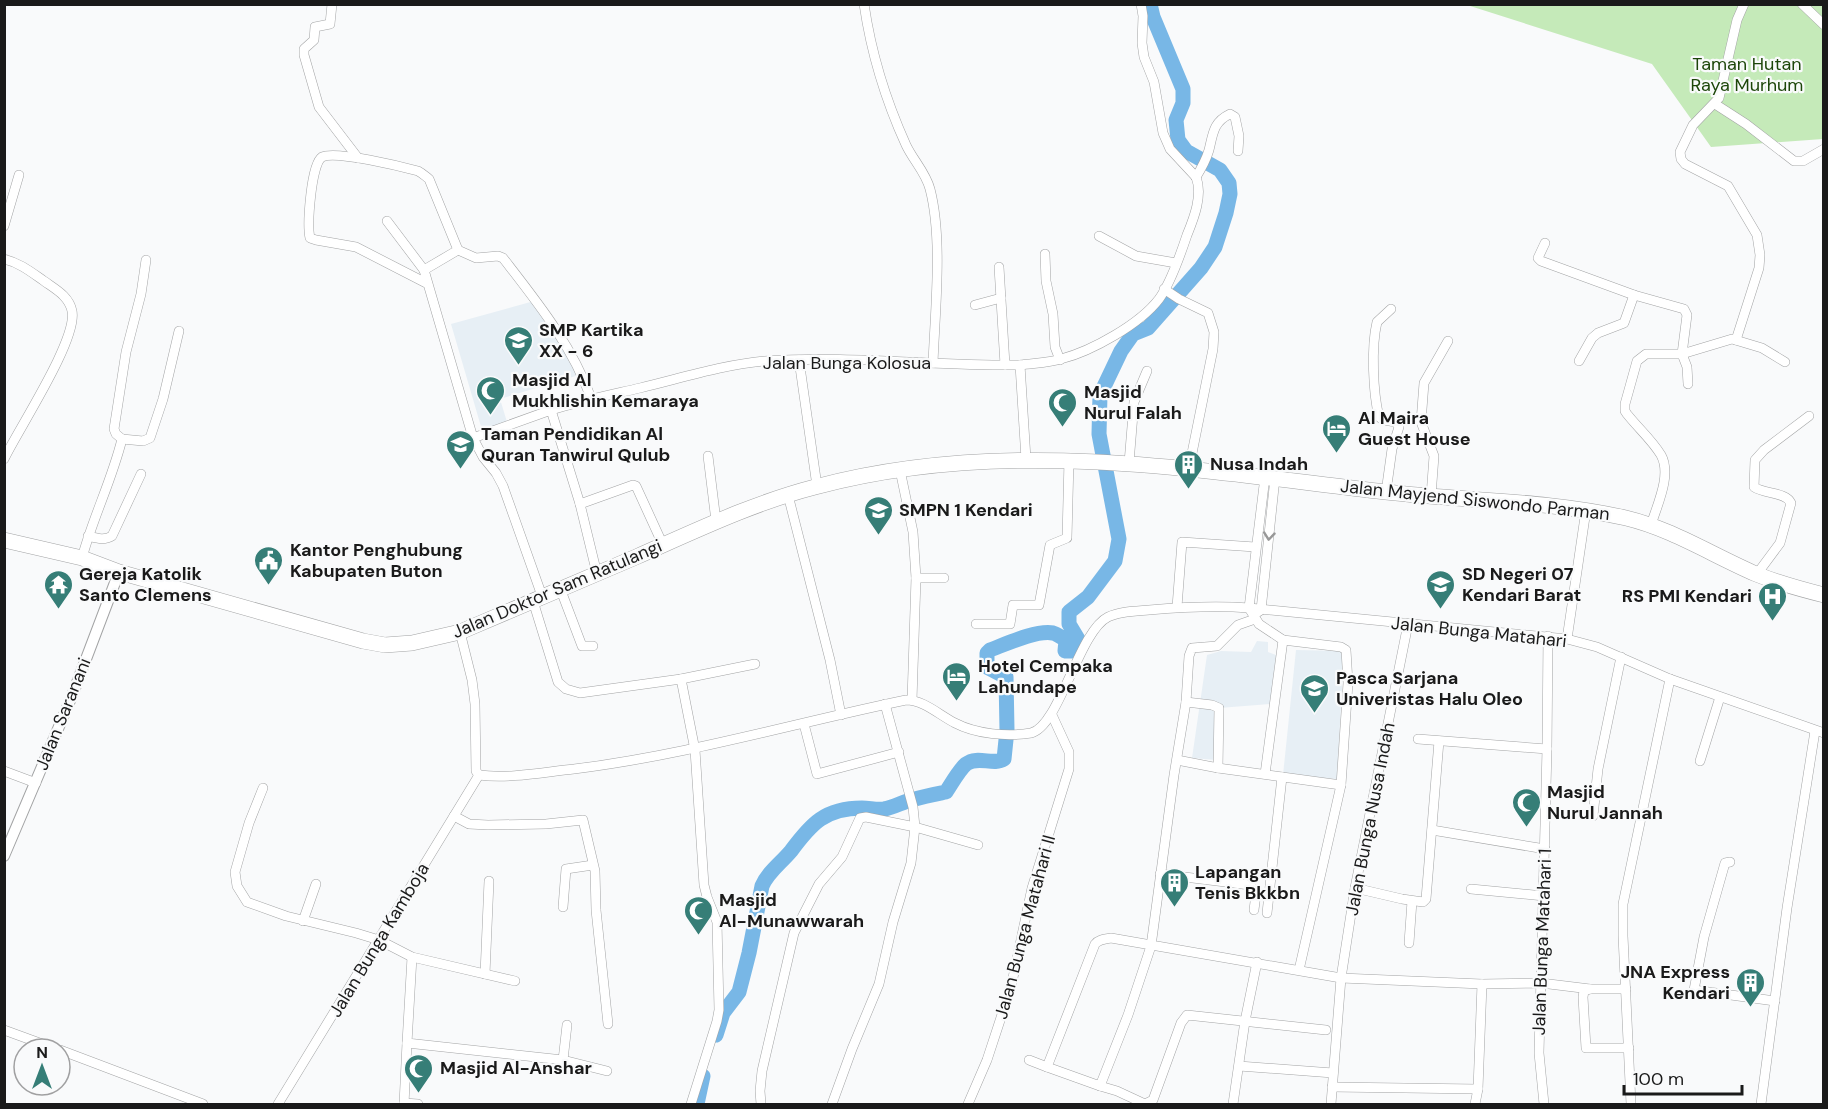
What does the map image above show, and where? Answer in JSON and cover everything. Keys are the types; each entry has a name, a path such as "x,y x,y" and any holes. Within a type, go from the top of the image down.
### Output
{"highway":[{"name":"Jalan Doktor Sam Ratulangi","path":"4,540 82,558 119,572 363,641 385,645 412,643 460,632 716,521 817,486 942,463 1026,459 1112,462"},
{"name":"Jalan Mayjend Siswondo Parman","path":"1112,462 1189,468 1386,492 1586,510 1651,525 1757,574 1824,595"}],"street":[{"path":"332,4 330,24 315,27 314,40 304,49 304,55 319,107 358,158"},
{"path":"864,4 885,94 906,146 927,182 932,197 936,271 933,363"},
{"path":"1141,4 1144,57 1154,82 1163,133 1170,148 1196,177 1209,152 1216,124 1230,114 1235,117 1238,126 1238,151"},
{"path":"1736,340 1759,268 1757,235 1728,186 1685,164 1680,152 1693,125 1719,98 1737,20 1744,4"},
{"path":"1802,4 1824,24"},
{"path":"1715,104 1746,124 1794,161 1803,161 1824,149"},
{"path":"428,284 357,247 310,238 309,210 319,160 326,156 358,158 420,172 429,179 458,250 476,258 498,256 503,258 542,308 577,363 591,398"},
{"path":"4,226 19,176"},
{"name":"Jalan Bunga Kolosua","path":"473,438 591,398 725,366 800,360 1020,365 1060,360 1090,348 1129,325 1153,305 1171,294 1176,263 1188,235 1196,207 1199,192 1196,177"},
{"path":"387,221 424,270 473,438 503,486 538,599 558,682 566,689 580,693 681,679 755,664"},
{"path":"1099,236 1136,256 1176,263"},
{"path":"1545,243 1538,258 1541,261 1634,295 1684,309 1687,315 1682,354 1687,367 1688,384"},
{"path":"424,270 458,250"},
{"path":"1045,254 1046,281 1053,314 1055,347 1060,360"},
{"path":"4,259 29,270 64,296 70,306 72,318 64,348 4,459"},
{"path":"146,260 141,294 126,352 114,429 122,439 143,441 150,438 164,399 179,331"},
{"path":"999,267 1005,365"},
{"path":"1171,294 1208,313 1214,332 1209,374 1189,468"},
{"path":"1579,361 1592,338 1598,333 1624,324 1634,295"},
{"path":"975,305 1001,298"},
{"path":"1386,492 1392,449 1399,427 1396,422 1379,417 1374,381 1375,344 1377,322 1391,309"},
{"path":"1651,525 1665,475 1664,461 1624,407 1637,361 1643,355 1682,354 1724,340 1736,340 1762,348 1785,362"},
{"path":"1431,496 1434,456 1421,422 1424,383 1448,341"},
{"path":"800,360 817,486"},
{"path":"1020,365 1026,459"},
{"path":"1129,463 1134,402 1148,371"},
{"path":"551,410 580,504 597,574"},
{"path":"1757,574 1780,543 1791,503 1787,498 1754,487 1755,460 1764,450 1809,416"},
{"path":"82,558 88,536 115,469 122,439"},
{"path":"708,456 716,521"},
{"path":"976,624 1010,624 1013,605 1039,605 1050,545 1067,538 1069,460"},
{"path":"460,632 472,680 475,704 476,771 479,775 515,775 608,765 695,750 885,704 912,700 916,578 913,532 900,470"},
{"path":"88,536 100,539 112,536 141,474"},
{"path":"1270,477 1255,547 1255,613 1264,628 1283,640 1341,647 1347,653 1348,683 1341,784 1299,970"},
{"path":"1100,1086 1151,946 1186,702 1189,656 1192,648 1217,646 1238,625 1255,613 1270,477"},
{"path":"580,504 633,485 636,486 663,545"},
{"path":"788,495 830,660 841,715"},
{"path":"1567,639 1586,510"},
{"path":"1177,607 1182,542 1255,547"},
{"name":"Jalan Saranani","path":"4,856 36,783 119,572"},
{"path":"916,578 944,578"},
{"path":"560,588 582,646 593,646"},
{"name":"Jalan Bunga Matahari","path":"912,700 965,728 986,733 1011,734 1037,731 1052,715 1084,650 1103,620 1127,612 1197,605 1255,613 1567,639 1596,647 1719,698 1819,732"},
{"name":"Jalan Bunga Nusa Indah","path":"1331,1104 1341,978 1355,888 1408,624"},
{"name":"Jalan Bunga Matahari 1","path":"1544,1104 1539,1053 1548,749 1548,636"},
{"path":"1265,774 1283,640"},
{"path":"1593,816 1598,770 1621,657"},
{"path":"681,679 695,750 704,885 717,922 719,1010 691,1104"},
{"path":"1631,1104 1623,904 1670,679"},
{"path":"1701,761 1719,698"},
{"path":"1186,702 1219,708 1218,768"},
{"path":"832,1104 882,973 893,922 911,863 915,826 913,807 885,704"},
{"name":"Jalan Bunga Matahari II","path":"968,1104 987,1060 1011,987 1032,888 1069,770 1069,752 1052,715"},
{"path":"804,724 817,774 899,752"},
{"path":"1761,1104 1775,1002 1819,732"},
{"path":"1418,739 1548,749"},
{"path":"1355,888 1413,901 1423,902 1426,899 1438,741"},
{"path":"1177,760 1218,768 1341,784"},
{"path":"4,771 36,783"},
{"name":"Jalan Bunga Kamboja","path":"278,1104 479,775"},
{"path":"1267,913 1282,777"},
{"path":"263,788 236,866 237,886 245,900 303,921 347,930 379,940 412,957 515,981"},
{"path":"454,816 469,824 488,825 546,824 582,819 594,865 596,918 608,1024"},
{"path":"761,1104 760,1081 794,933 819,884 842,857 860,818 915,826 978,844"},
{"path":"1432,830 1545,849"},
{"path":"1730,862 1725,863 1704,937 1694,990 1775,1002"},
{"path":"563,907 566,868 594,865"},
{"path":"1160,874 1250,885 1256,896 1254,910"},
{"path":"485,974 489,881"},
{"path":"303,921 316,884"},
{"path":"1471,889 1544,896"},
{"path":"1409,944 1413,901"},
{"path":"1047,1067 1096,942 1111,939 1341,978 1482,984 1541,983 1590,989 1626,989"},
{"path":"412,957 404,1104 418,1104"},
{"path":"1233,1104 1245,1021 1257,962"},
{"path":"1475,1104 1478,1089 1482,984"},
{"path":"1590,989 1584,991 1582,997 1586,1048 1629,1048"},
{"path":"1029,1060 1117,1091 1145,1104 1153,1100 1185,1016 1192,1014 1326,1030"},
{"path":"563,1060 567,1025"},
{"path":"4,1030 23,1037"},
{"path":"407,1043 563,1060 607,1071"},
{"path":"72,1055 203,1104"},
{"path":"1239,1066 1333,1073"},
{"path":"1332,1087 1478,1089"}],"shaded area":[{"name":"SMP Kartika XX - 6","path":"534,301 579,375 500,399 507,422 482,430 451,324"},
{"path":"1257,641 1268,642 1268,652 1276,655 1270,704 1219,708 1216,760 1192,758 1207,655 1221,651 1251,652"},
{"name":"Pasca Sarjana Univeristas Halu Oleo","path":"1296,650 1344,651 1337,779 1283,775"}],"green space":[{"name":"Taman Hutan Raya Murhum","path":"1467,5 1823,5 1823,139 1711,147 1652,64"}],"waterway":[{"path":"716,1035 723,1013 739,992 762,886 771,872 805,833 829,814 849,809 884,809 946,792 958,773 971,761 1004,759 1007,730 1006,677 987,667 987,653 1021,638 1046,633 1055,634 1066,640 1065,651 1075,651 1078,639 1069,624 1069,612 1088,597 1115,561 1119,539 1099,434 1100,395 1121,351 1133,334 1148,328 1201,268 1215,247 1230,194 1229,183 1220,170 1186,151 1178,140 1176,120 1183,103 1183,89 1153,17 1150,4"},
{"path":"697,1104 703,1076"}],"place":[{"name":"SMP Kartika XX - 6","path":"518,366"},
{"name":"Masjid Al Mukhlishin Kemaraya","path":"491,416"},
{"name":"Masjid Nurul Falah","path":"1063,428"},
{"name":"Al Maira Guest House","path":"1337,454"},
{"name":"Taman Pendidikan Al Quran Tanwirul Qulub","path":"460,470"},
{"name":"Nusa Indah","path":"1189,490"},
{"name":"SMPN 1 Kendari","path":"878,536"},
{"name":"Kantor Penghubung Kabupaten Buton","path":"269,586"},
{"name":"Gereja Katolik Santo Clemens","path":"58,610"},
{"name":"SD Negeri 07 Kendari Barat","path":"1441,610"},
{"name":"RS PMI Kendari","path":"1773,622"},
{"name":"Hotel Cempaka Lahundape","path":"957,702"},
{"name":"Pasca Sarjana Univeristas Halu Oleo","path":"1315,714"},
{"name":"Masjid Nurul Jannah","path":"1526,828"},
{"name":"Lapangan Tenis Bkkbn","path":"1174,908"},
{"name":"Masjid Al-Munawwarah","path":"698,936"},
{"name":"JNA Express Kendari","path":"1751,1008"},
{"name":"Masjid Al-Anshar","path":"419,1094"}]}
